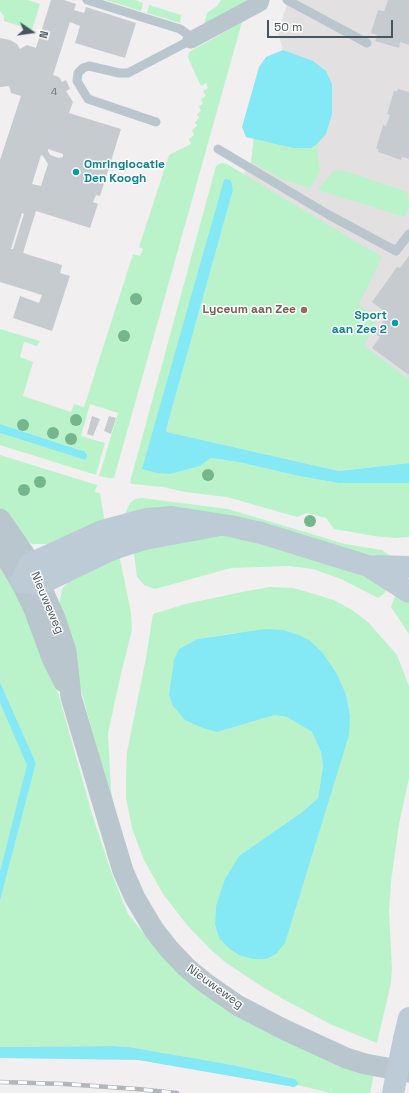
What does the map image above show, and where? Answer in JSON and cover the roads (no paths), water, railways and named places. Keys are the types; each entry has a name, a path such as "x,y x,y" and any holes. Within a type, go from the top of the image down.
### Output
{"main road":[{"path":"30,577 102,531 146,519 172,517 260,533 368,566 409,592"},
{"path":"368,566 409,567"},
{"path":"393,1093 409,1018"}],"street":[{"path":"191,40 260,3 261,0"},
{"name":"Nieuweweg","path":"0,519 11,534 30,577 34,609 52,658 71,697 123,871 144,914 169,949 186,967 220,994 283,1029 346,1058 365,1064 409,1072"},
{"name":"Nieuweweg","path":"0,547 30,577"}],"lane":[{"path":"87,0 180,29 188,34 191,40 128,73 119,73 89,66 83,68 78,74 77,81 88,99 156,122"},
{"path":"288,0 367,43"},
{"path":"218,148 329,215 396,251 409,234"}],"water":[{"path":"283,50 313,61 326,71 332,84 332,114 326,134 311,148 293,148 246,137 242,127 259,67 266,57"},
{"path":"224,180 230,180 232,183 233,190 166,430 167,432 339,471 409,463 409,483 338,483 238,462 211,458 200,466 170,474 157,473 142,469"},
{"path":"0,424 84,451 87,454 87,457 85,460 0,433"},
{"path":"265,629 283,630 299,635 309,640 322,652 337,674 346,694 350,715 349,735 285,943 276,954 266,959 253,959 239,955 230,949 219,938 215,925 216,906 225,879 239,856 301,813 318,798 323,766 321,752 312,732 287,717 274,715 217,732 185,720 173,706 169,695 174,660 179,649 197,639"},
{"path":"0,682 36,763 0,901 0,871 27,765 0,703"},
{"path":"0,1047 129,1047 233,1065 295,1079 298,1082 298,1085 294,1087 138,1060 0,1058"}],"railway":[{"path":"0,1082 65,1084 177,1093"}],"place":[{"name":"Omringlocatie Den Koogh","path":"76,172"},
{"name":"Lyceum aan Zee","path":"304,310"},
{"name":"Sport aan Zee 2","path":"395,323"}]}
